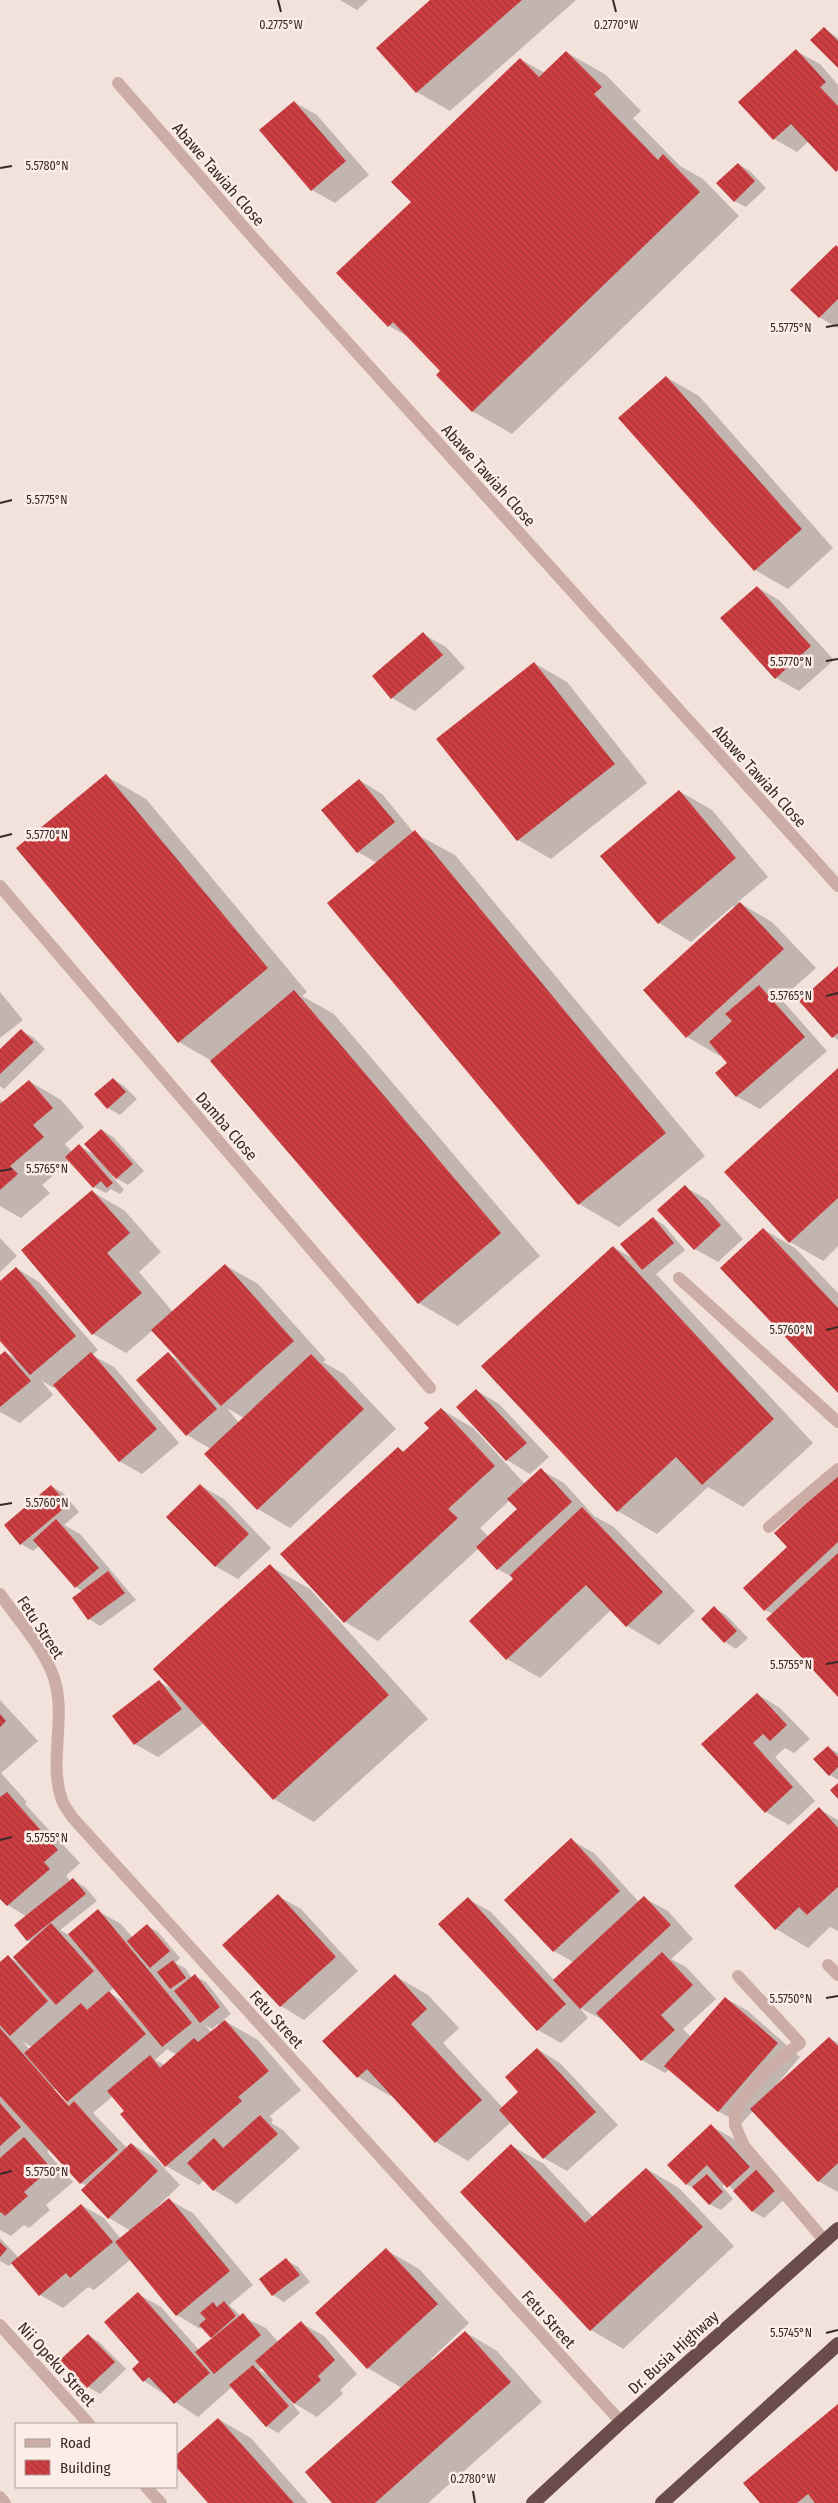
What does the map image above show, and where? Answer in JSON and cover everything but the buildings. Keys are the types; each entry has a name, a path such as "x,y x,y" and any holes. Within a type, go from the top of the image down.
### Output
{"highway":[{"name":"Dr. Busia Highway","path":"533,2503 838,2229"},
{"path":"662,2503 838,2344"}],"street":[{"name":"Abawe Tawiah Close","path":"118,83 256,241 838,886"},
{"name":"Damba Close","path":"0,886 430,1388"},
{"path":"679,1278 838,1422"},
{"path":"769,1527 838,1470"},
{"name":"Fetu Street","path":"0,1594 41,1653 54,1678 58,1703 58,1777 62,1800 72,1817 621,2422"},
{"path":"828,1964 838,1975"},
{"path":"738,1976 792,2031 800,2043 764,2072 740,2102 734,2110 735,2125 744,2146 825,2241"},
{"name":"Nii Opeku Street","path":"0,2325 88,2423"},
{"path":"147,2488 161,2503"},
{"path":"0,2497 5,2503"}]}
